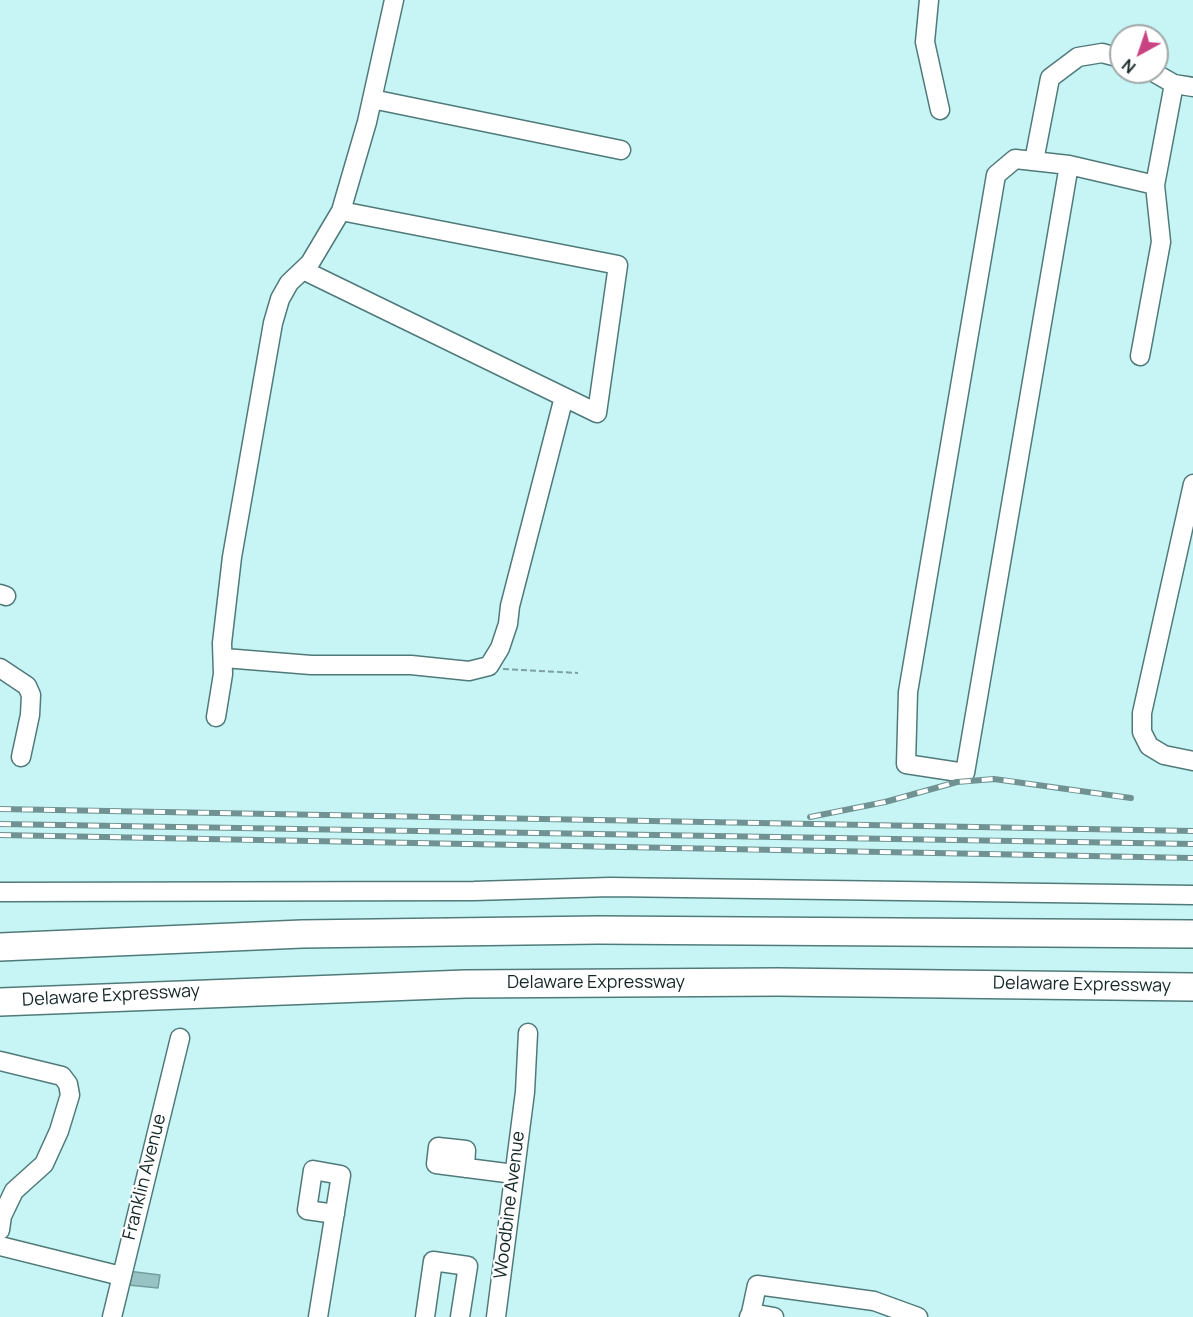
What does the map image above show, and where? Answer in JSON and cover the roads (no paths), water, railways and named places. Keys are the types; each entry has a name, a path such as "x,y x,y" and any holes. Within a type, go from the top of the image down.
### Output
{"highway":[{"path":"0,947 302,934 598,930 1193,934"},
{"path":"0,938 49,945"},
{"name":"Delaware Expressway","path":"0,1002 181,993 488,984 778,982 1193,987"}],"street":[{"path":"216,717 224,658 222,643 232,557 273,323 280,299 289,283 303,270 342,211 372,99 394,0"},
{"path":"929,0 925,42 940,110"},
{"path":"1034,161 1050,78 1078,57 1102,53 1109,55"},
{"path":"1169,81 1193,87"},
{"path":"1140,356 1161,242 1155,185 1174,84"},
{"path":"372,99 621,150"},
{"path":"1069,165 965,773 906,764 908,693 996,175 1015,159 1069,165 1155,185"},
{"path":"303,270 597,413 618,265 342,211"},
{"path":"224,658 311,665 411,665 469,671 489,666 500,648 508,624 510,606 564,397"},
{"path":"1193,484 1142,713 1142,732 1149,746 1164,755 1193,761"},
{"path":"0,668 27,686 31,695 30,715 21,756"},
{"path":"0,892 443,892 610,887 1193,895"},
{"name":"Woodbine Avenue","path":"496,1317 525,1092 528,1033"},
{"name":"Franklin Avenue","path":"112,1317 180,1038"},
{"path":"0,1061 62,1076 68,1084 70,1095 59,1131 44,1164 6,1193 0,1230"},
{"path":"465,1168 514,1174"},
{"path":"318,1317 335,1214"},
{"path":"0,1246 121,1276"},
{"path":"425,1317 434,1261 468,1266 460,1317"},
{"path":"774,1317 750,1315 757,1285 874,1301 918,1317"}],"railway":[{"path":"810,817 885,802 957,782 994,779 1131,798"},
{"path":"0,809 1193,831"},
{"path":"0,824 1193,844"},
{"path":"0,835 1193,858"}]}
